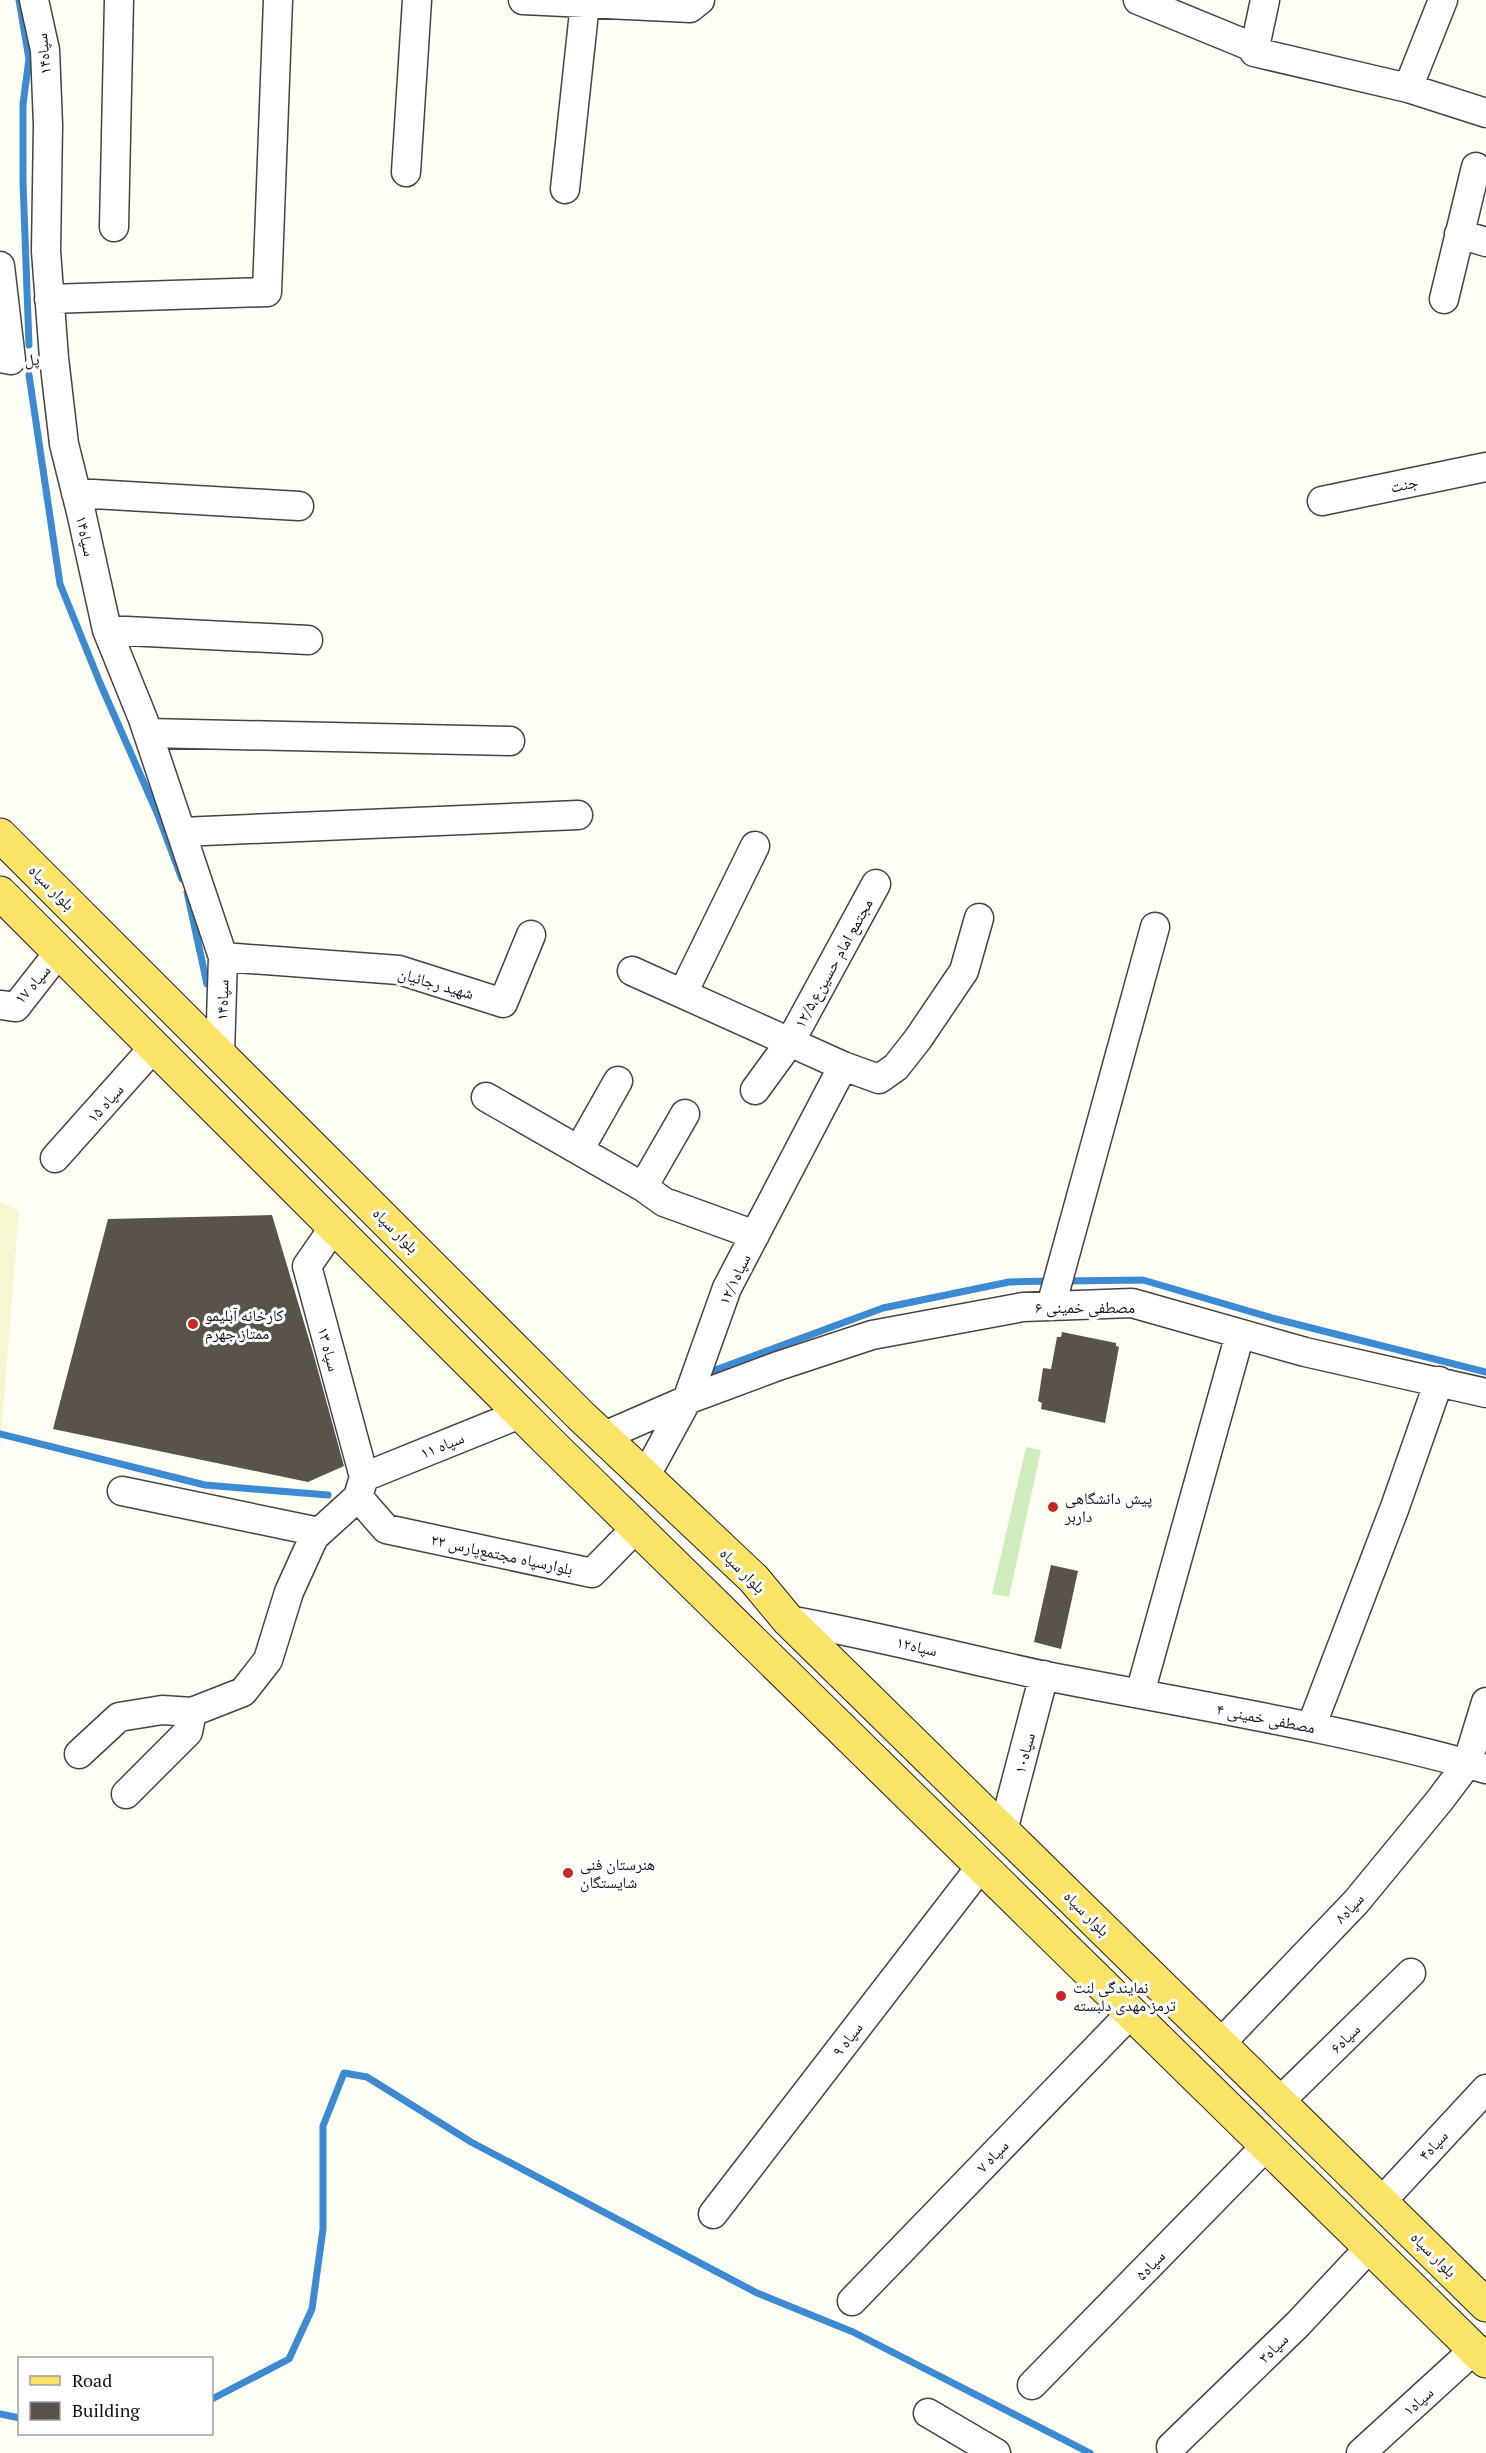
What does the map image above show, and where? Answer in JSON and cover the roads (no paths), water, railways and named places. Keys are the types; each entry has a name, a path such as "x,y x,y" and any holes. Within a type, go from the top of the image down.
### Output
{"main road":[{"name":"بلوار سپاه","path":"0,835 602,1437 754,1579 788,1620 1381,2202 1482,2295"},
{"path":"0,892 520,1414 1481,2354"},
{"path":"755,1644 788,1620"}],"street":[{"name":"سپاه۱۴","path":"34,0 45,50 48,125 46,251 54,358 64,444 107,630 148,733 223,957 220,1054"},
{"path":"114,227 119,0"},
{"path":"49,299 267,292 278,0"},
{"path":"406,172 417,0"},
{"path":"523,0 628,3 690,8 700,0"},
{"path":"1138,0 1255,48"},
{"path":"1265,0 1254,52 1408,88 1486,112"},
{"path":"1408,88 1443,0"},
{"path":"565,189 585,3"},
{"path":"1444,299 1473,238 1476,166"},
{"path":"0,266 5,359"},
{"name":"پل","path":"5,359 54,358"},
{"name":"جنت","path":"1322,501 1486,467"},
{"path":"76,493 299,506"},
{"path":"107,630 309,640"},
{"path":"148,733 510,741"},
{"path":"181,832 578,815"},
{"path":"683,993 755,846"},
{"name":"۱۲/۵،مجتمع امام حسین‌ع","path":"755,1090 790,1042 876,884"},
{"name":"۱۲/۵،مجتمع امام حسین‌ع","path":"632,971 843,1066 879,1079 896,1067 964,972 979,918"},
{"path":"1051,1306 1155,927"},
{"name":"شهید رجائیان","path":"223,957 399,970 503,1002 531,935"},
{"name":"سپاه ۱۷","path":"0,1005 16,1007 59,952"},
{"name":"سپاه ۱۵","path":"55,1158 154,1047"},
{"name":"سپاه۱۲/۱","path":"645,1477 687,1400 727,1288 843,1066"},
{"path":"579,1150 618,1081"},
{"path":"486,1098 643,1187 664,1202 755,1235"},
{"path":"643,1187 685,1114"},
{"name":"سپاه ۱۳","path":"334,1227 307,1266 361,1487"},
{"name":"مصطفی خمینی ۶","path":"687,1400 778,1366 872,1335 1023,1307 1132,1303 1305,1352 1486,1393"},
{"path":"1140,1694 1240,1334"},
{"path":"1311,1727 1395,1507 1438,1381"},
{"path":"602,1437 687,1400"},
{"name":"سپاه ۱۱","path":"361,1487 520,1414"},
{"path":"79,1754 119,1717 162,1710 192,1712 243,1692 268,1660 289,1592 314,1537 361,1487"},
{"name":"بلوارسپاه مجتمع‌پارس ۲۲","path":"361,1487 386,1529 592,1573 636,1528"},
{"path":"122,1491 320,1532"},
{"name":"سپاه۱۲","path":"788,1620 860,1632 1044,1675"},
{"name":"مصطفی خمینی ۴","path":"1044,1675 1311,1727 1476,1766"},
{"name":"سپاه۱۰","path":"1003,1831 1044,1675"},
{"name":"سپاه۸","path":"1220,2044 1356,1902 1440,1800 1476,1766 1486,1702"},
{"path":"126,1794 188,1732 192,1712"},
{"name":"سپاه ۹","path":"712,2214 982,1865"},
{"name":"سپاه۶","path":"1279,2102 1411,1973"},
{"name":"سپاه ۷","path":"852,2301 1132,2012"},
{"name":"سپاه۴","path":"1381,2202 1486,2089"},
{"name":"سپاه۵","path":"1032,2385 1267,2145"},
{"name":"سپاه۳","path":"1171,2447 1298,2324 1371,2246"},
{"name":"سپاه۱","path":"1361,2453 1481,2354"},
{"path":"928,2413 996,2453"}],"waterway":[{"path":"19,0 29,59 23,104 23,182 29,345"},
{"path":"29,375 60,584 100,683 158,815 182,879"},
{"path":"187,892 207,984"},
{"path":"1066,1281 1143,1280 1272,1318 1486,1372"},
{"path":"710,1372 883,1308 1009,1282 1052,1281"},
{"path":"0,1434 205,1485 328,1495"},
{"path":"213,2398 289,2359 312,2309 323,2229 323,2126 344,2073 367,2077 471,2142 757,2293 853,2332 1090,2453"},
{"path":"0,2414 18,2418"}],"place":[{"name":"کارخانه آبلیمو ممتاز جهرم","path":"193,1324"},
{"name":"پیش دانشگاهی داربر","path":"1053,1507"},
{"name":"هنرستان فنی شایستگان","path":"568,1873"},
{"name":"نمایندگی لنت ترمز مهدی دلبسته","path":"1061,1996"}]}
